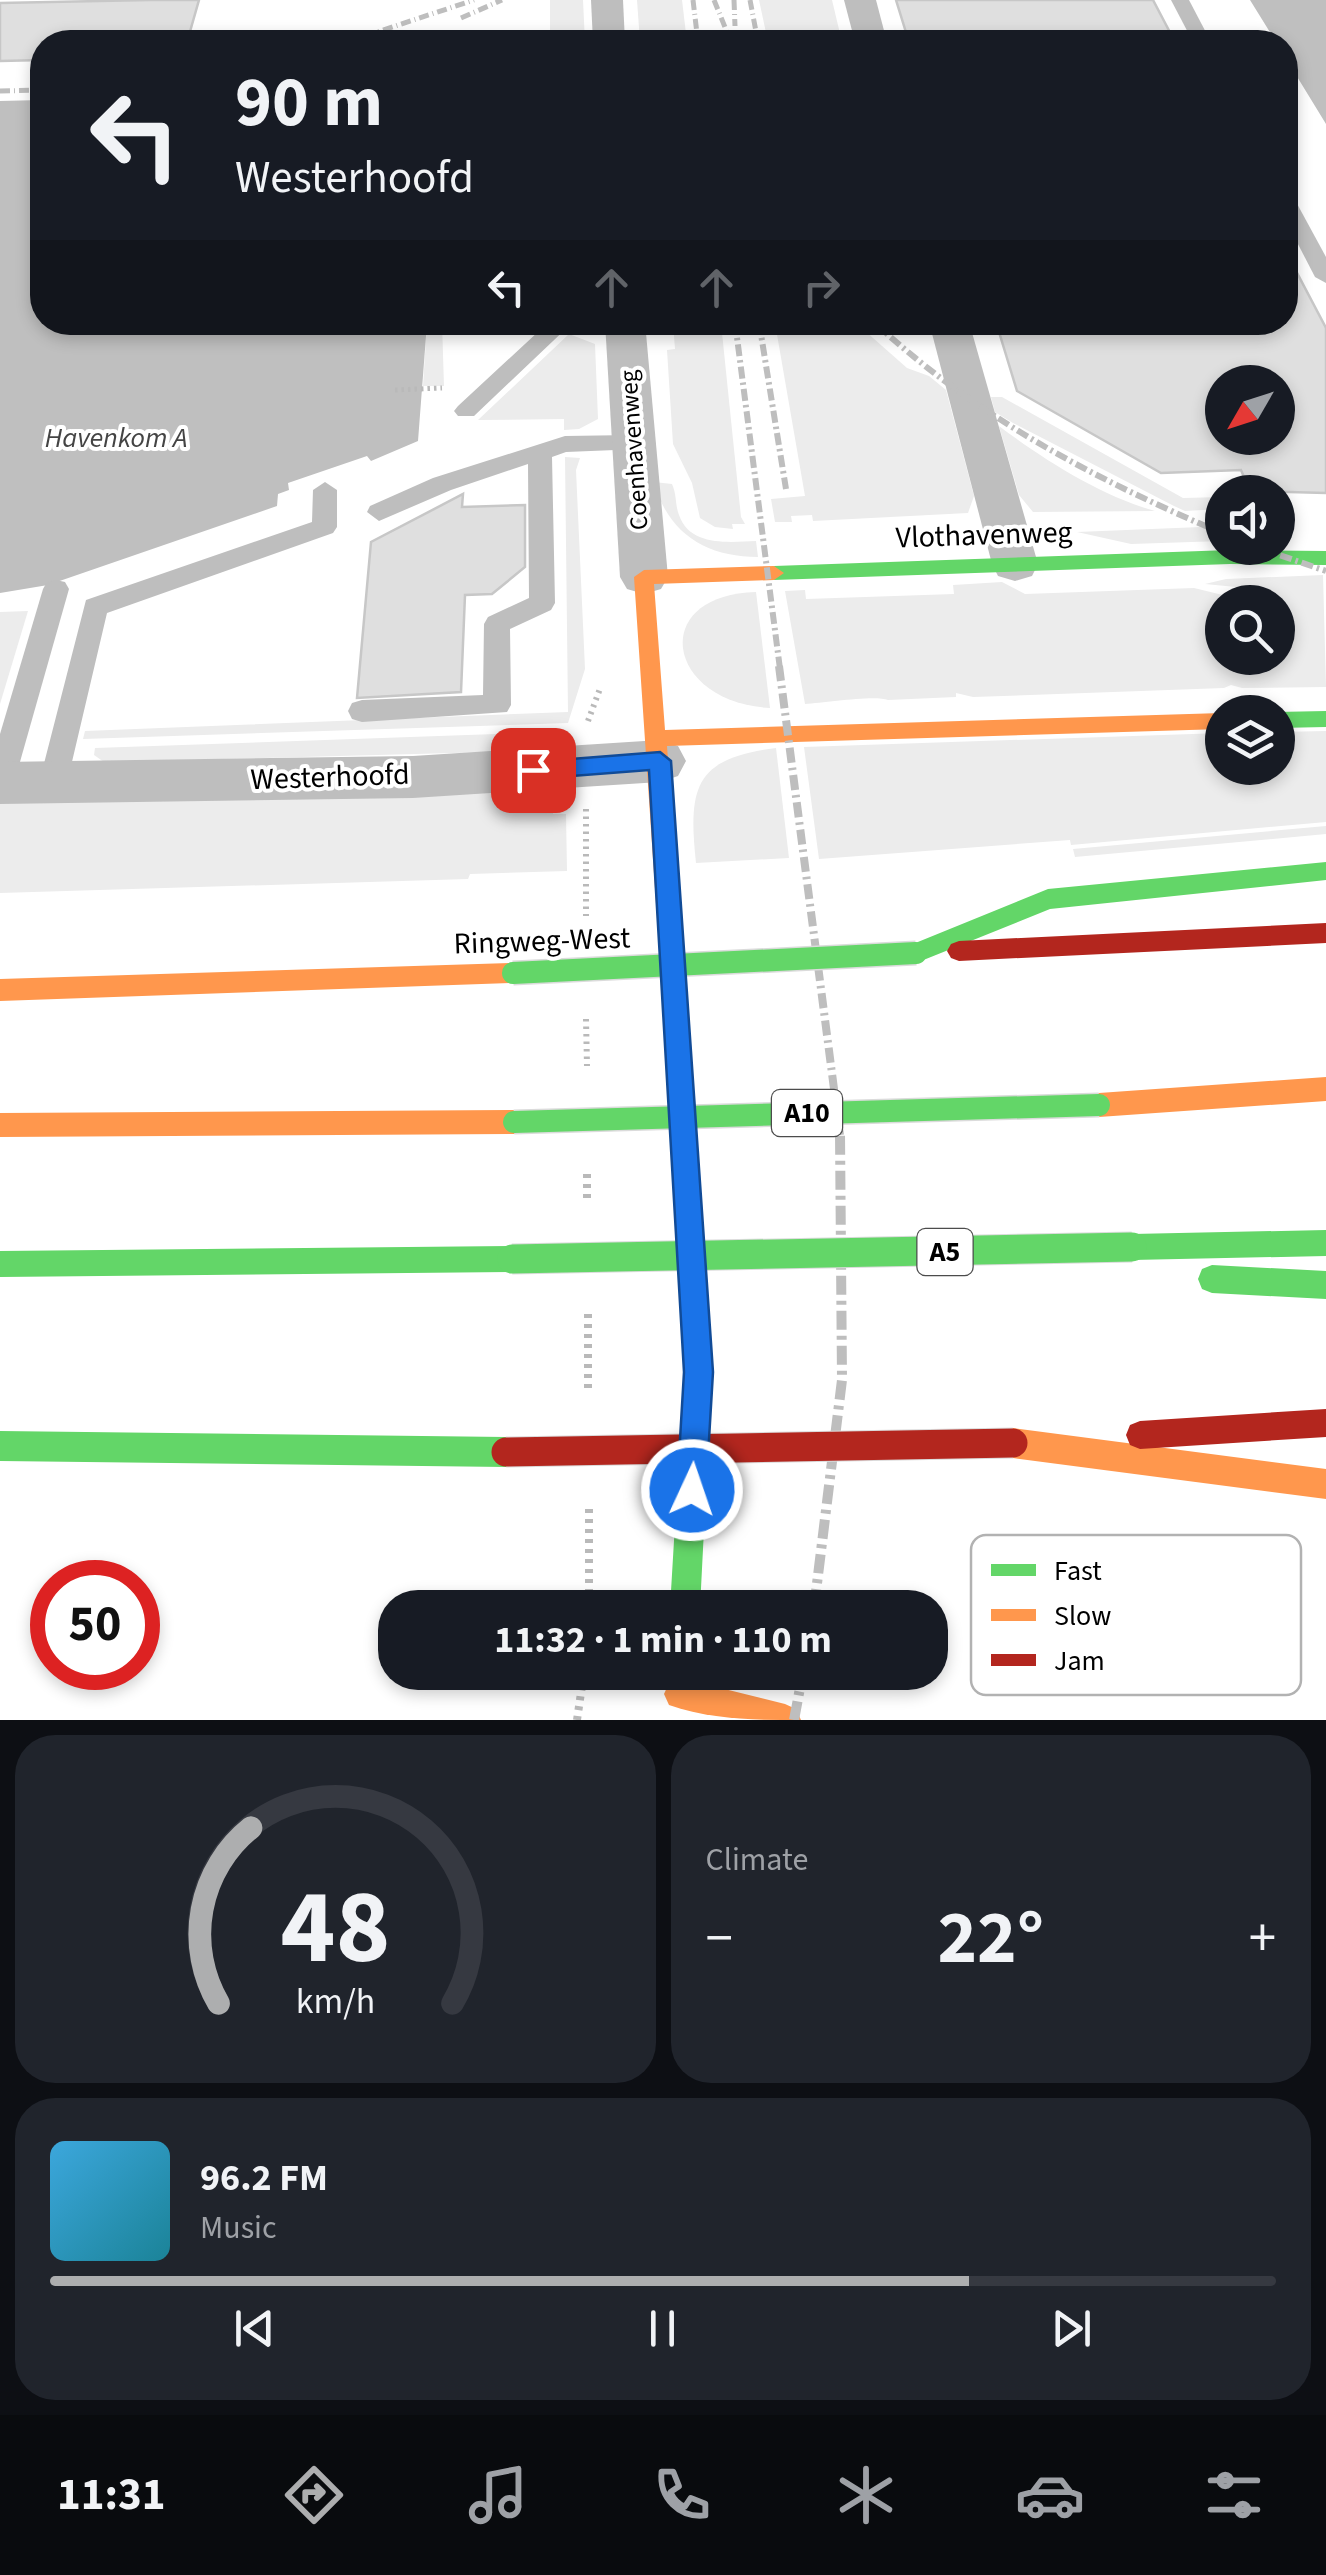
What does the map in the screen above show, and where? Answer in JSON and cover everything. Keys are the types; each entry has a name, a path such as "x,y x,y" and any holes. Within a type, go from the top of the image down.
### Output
{"main road":[{"name":"Vlothavenweg","path":"644,577 1326,558"},
{"path":"644,577 659,749 698,1372 686,1590"},
{"path":"1295,720 1326,719"},
{"path":"659,749 1205,722"},
{"path":"916,953 1048,899 1326,871"},
{"name":"Ringweg-West","path":"0,990 513,973 1326,934"},
{"name":"A10","path":"0,1125 514,1122 1099,1105 1326,1089"},
{"name":"A5","path":"758,1256 1326,1243"},
{"path":"0,1264 758,1256 1062,1272"},
{"path":"1195,1278 1326,1285"},
{"path":"0,1446 506,1452 1013,1443 1326,1424"},
{"path":"1013,1443 1326,1484"},
{"path":"677,1695 785,1720"}],"street":[{"path":"607,0 608,30"},
{"path":"860,0 869,30"},
{"name":"Coenhavenweg","path":"626,335 644,577"},
{"path":"953,335 1015,564"},
{"name":"Westerhoofd","path":"0,784 586,768 659,749"}],"lane":[{"path":"1180,0 1196,30"},
{"path":"1298,224 1326,277"},
{"path":"466,411 548,335"},
{"path":"379,512 442,484 564,444 632,443"},
{"path":"362,711 497,704 497,624 542,603 540,452"},
{"path":"53,782 95,607 324,527 326,490"},
{"path":"0,784 56,590"}],"path":[{"path":"395,390 444,388"},
{"path":"586,934 588,722 604,672"},
{"path":"586,1013 586,1072"},
{"path":"587,1171 587,1211"},
{"path":"588,1310 588,1408"},
{"path":"589,1507 589,1590"},
{"path":"576,1720 581,1690"}],"shaded area":[{"path":"550,0 583,0 584,30 550,30"},
{"path":"637,0 682,0 686,30 639,30"},
{"path":"759,0 832,0 839,30 765,30"},
{"path":"426,335 442,335 444,386 423,386"},
{"path":"568,335 595,344 598,419 579,429 564,430 564,419 478,420"},
{"path":"674,335 722,335 741,517 745,524 732,524 733,529 715,527 700,518 692,483 673,444 667,350 675,349"},
{"path":"777,335 870,335 907,368 929,376 946,390 974,496 968,513 813,521 812,515 791,516 792,522 775,522 771,499 805,496"},
{"path":"991,397 1002,397 1183,498 1205,497 1205,510 1185,511 1174,506 995,412"},
{"path":"999,426 1073,475 1155,511 1033,512 1019,495"},
{"path":"565,457 580,458 576,470 585,669 568,723 83,739 85,731 568,712"},
{"path":"654,482 672,484 679,515 692,533 712,540 756,541 758,557 722,553 692,539 669,516"},
{"path":"1201,527 1205,529 1205,542 1131,544 1077,532"},
{"path":"1323,575 1326,687 1231,685 973,697 956,693 956,697 805,704 785,591 805,590 806,599 954,594 953,585 1002,582 1025,594 1194,588 1205,591 1205,675 1295,675 1295,585 1205,584 1226,579"},
{"path":"756,592 770,708 735,702 709,688 691,670 683,649 685,629 698,611 721,598"},
{"path":"28,611 0,704 0,612"},
{"path":"1326,731 1326,822 1071,845 1070,840 819,859 804,747 1205,734 1205,785 1295,785 1295,732"},
{"path":"553,732 553,747 531,751 104,762 94,755 95,748"},
{"path":"776,748 789,858 696,863 694,815 702,781 728,760"},
{"path":"553,792 553,814 566,814 567,871 470,874 468,879 0,893 0,803"},
{"path":"1326,826 1326,834 1075,857 1073,849"}],"water":[{"path":"1250,0 1326,0 1326,124 1298,78 1298,30 1269,30"},
{"name":"Havenkom A","path":"30,100 30,335 426,335 418,441 371,461 367,456 288,483 289,490 278,494 277,506 48,585 0,593 0,101"}],"building":[{"path":"199,0 190,30 30,30 30,60 0,61 0,3"},
{"path":"896,0 1153,0 1169,30 905,30"},
{"path":"1298,275 1326,328 1326,493 1295,492 1295,475 1243,475 1241,470 1161,473 1017,391 1000,335 1298,335"},
{"path":"463,494 462,507 525,505 525,567 492,594 465,595 461,692 357,698 371,542"}],"railway":[{"path":"383,30 474,0"},
{"path":"461,18 502,0"},
{"path":"693,0 697,30"},
{"path":"714,0 726,30"},
{"path":"734,0 735,26"},
{"path":"750,0 756,30"},
{"path":"0,91 30,90"},
{"path":"737,335 780,669"},
{"path":"761,335 786,489"},
{"path":"889,335 953,387 1038,443 1128,491 1205,525"},
{"path":"1295,560 1326,571"},
{"path":"779,666 840,1135"},
{"path":"816,1590 842,1380 840,1133"},
{"path":"794,1720 800,1690"}],"traffic: fast":[{"path":"774,573 1230,557 1326,558"},
{"path":"1295,720 1326,719"},
{"path":"916,953 1048,899 1326,871"},
{"path":"513,973 916,953"},
{"path":"678,1052 698,1372 686,1590"},
{"path":"514,1122 1099,1105"},
{"path":"1132,1247 1326,1243"},
{"path":"512,1259 1132,1247"},
{"path":"0,1264 512,1259"},
{"path":"1212,1279 1326,1285"},
{"path":"0,1446 506,1452"}],"traffic: slow":[{"path":"678,1052 644,577 774,573"},
{"path":"657,738 1205,722"},
{"path":"0,990 513,973"},
{"path":"1099,1105 1326,1089"},
{"path":"0,1125 514,1122"},
{"path":"1013,1443 1326,1484"},
{"path":"680,1694 785,1720"}],"traffic: jam":[{"path":"959,951 1326,933"},
{"path":"1140,1435 1326,1423"},
{"path":"506,1452 1013,1443"}],"route":[{"path":"533,770 660,761 698,1372 692,1490"}]}
